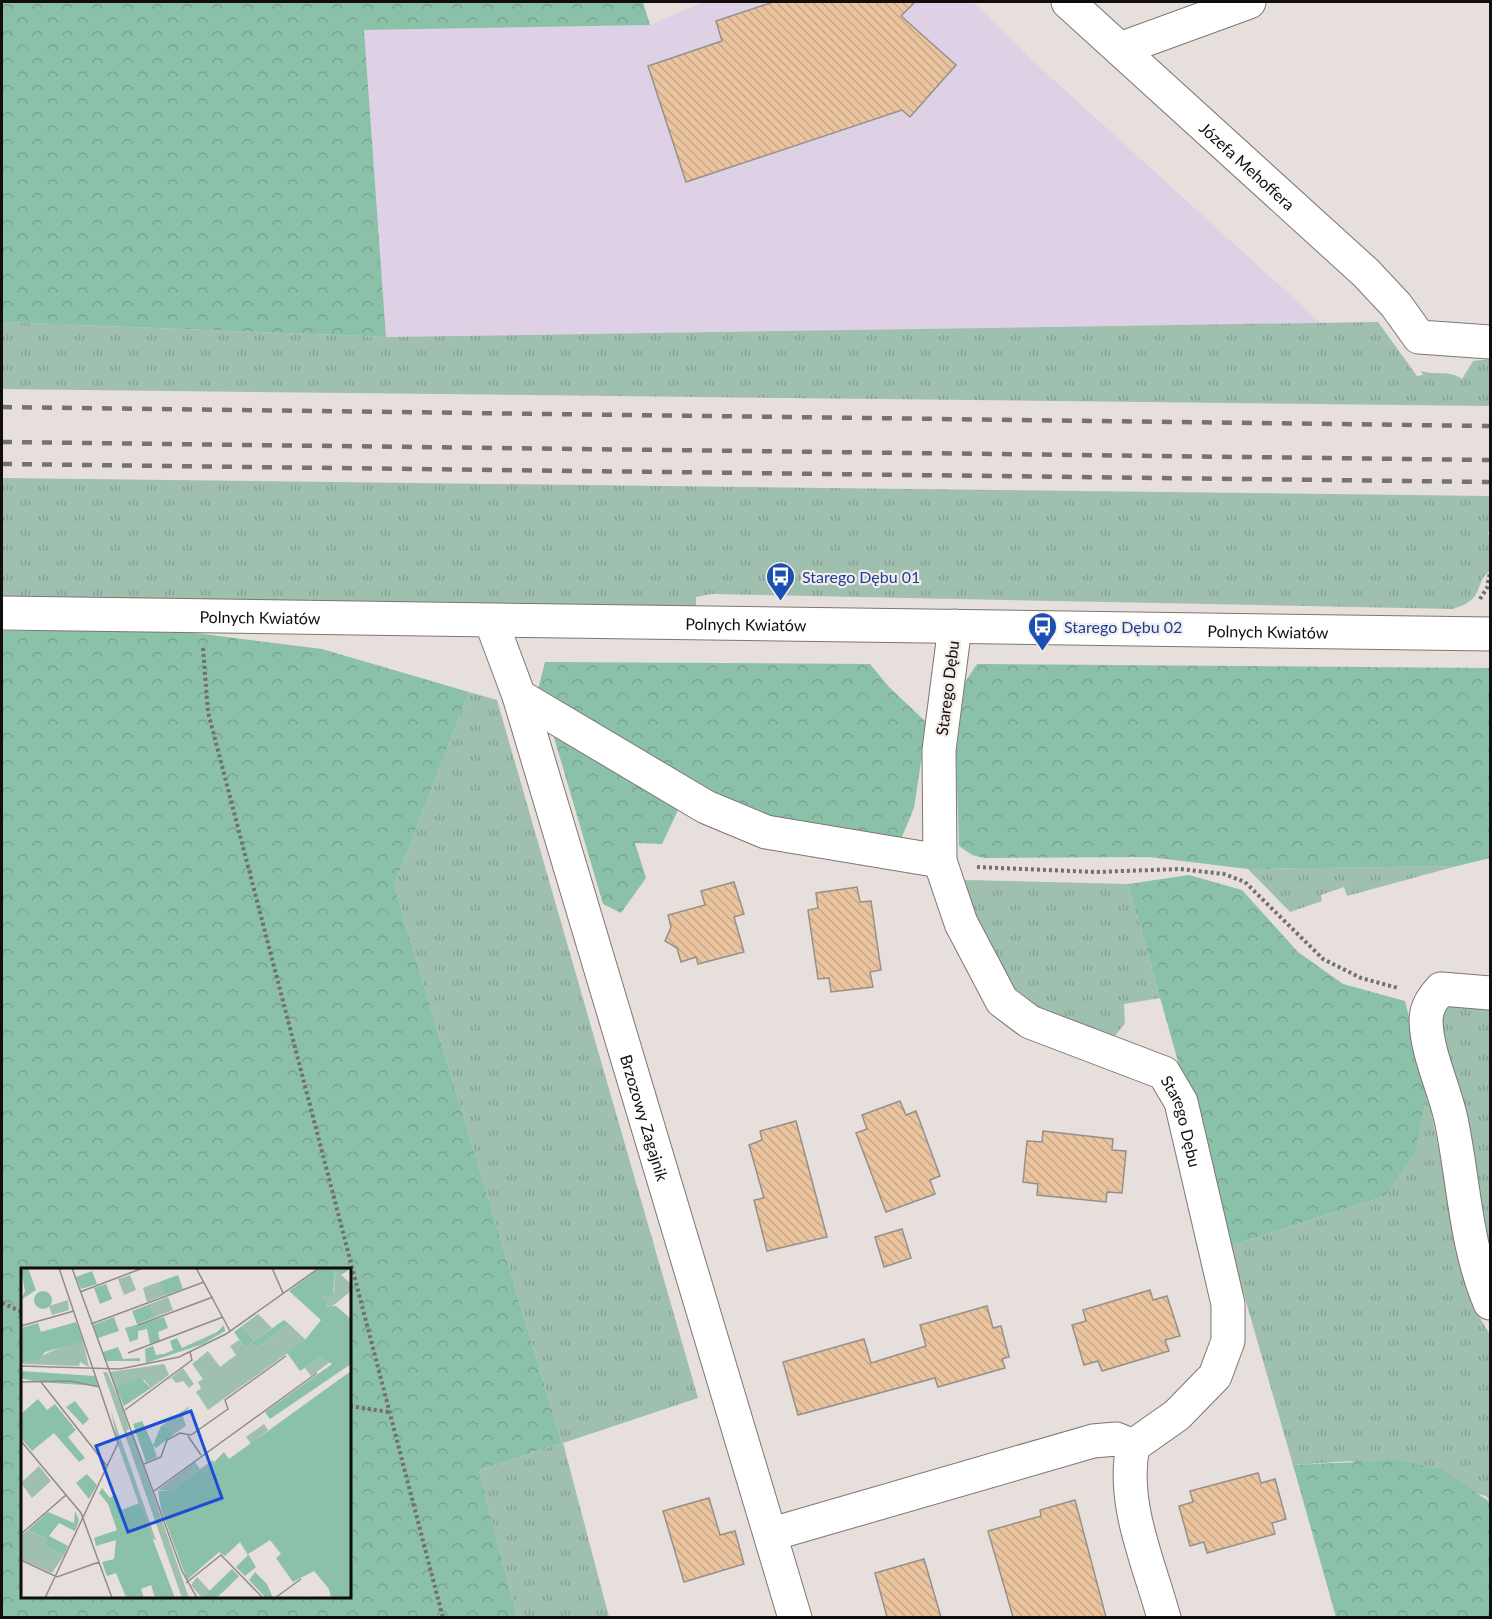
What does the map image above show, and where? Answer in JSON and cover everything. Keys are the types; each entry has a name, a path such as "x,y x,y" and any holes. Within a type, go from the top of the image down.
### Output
{"street":[{"name":"Józefa Mehoffera","path":"1068,2 1366,273 1396,305 1419,337 1491,342"},
{"path":"1120,49 1249,2"},
{"name":"Polnych Kwiatów","path":"2,613 1491,634"},
{"name":"Brzozowy Zagajnik","path":"491,621 519,696 795,1617"},
{"name":"Starego Dębu","path":"955,626 939,750 940,861 961,923 1002,1001 1030,1022 1164,1073 1181,1102 1228,1304 1228,1341 1215,1376 1177,1415 1133,1446"},
{"path":"519,696 706,807 766,832 940,861"},
{"path":"1491,993 1441,989 1428,1007 1427,1035 1451,1119 1465,1216 1491,1303"},
{"path":"772,1534 1093,1441 1116,1439 1133,1446 1128,1469 1130,1496 1164,1617"}],"path":[{"path":"201,615 208,712 443,1617"},
{"path":"940,861 991,868 1096,872 1180,869 1224,874 1245,882 1323,959 1361,978 1434,996"},
{"path":"2,1303 21,1312"},
{"path":"351,1406 389,1412"}],"shaded area":[{"path":"704,2 973,2 1033,61 1321,323 386,337 364,30 650,25"}],"green space":[{"path":"2,2 643,2 650,25 364,30 386,337 2,322"},
{"path":"2,322 386,337 1378,322 1417,376 1423,375 1421,371 1447,373 1462,379 1473,361 1490,359 1490,406 2,389"},
{"path":"2,478 1490,496 1490,532 1488,532 1490,571 1485,575 1471,600 1453,609 712,594 696,597 696,606 2,597"},
{"path":"172,630 322,649 469,692 394,886 562,1443 479,1470 517,1617 2,1617 2,631"},
{"path":"545,662 870,664 889,687 927,723 914,808 899,844 748,815 537,693"},
{"path":"977,664 1490,668 1490,858 1457,866 1248,869 1149,857 984,858 972,855 959,846 956,755 965,682"},
{"path":"469,692 497,700 698,1398 563,1443 609,1617 517,1617 479,1470 562,1443 394,886"},
{"path":"553,734 681,804 662,844 635,843 646,878 621,913 603,904"},
{"path":"1457,866 1347,896 1344,887 1321,895 1322,901 1290,912 1248,869"},
{"path":"1189,875 1242,890 1298,952 1343,984 1405,1001 1427,1090 1415,1151 1385,1196 1230,1246 1128,884"},
{"path":"962,880 1128,884 1160,998 1124,1004 1125,1023 1115,1036 1061,1020 1023,1002 1013,994 997,971 983,940"},
{"path":"1463,1001 1490,1001 1490,1267 1436,1029 1444,1010 1449,1005"},
{"path":"1427,1090 1465,1281 1477,1313 1490,1335 1490,1502 1486,1496 1351,1461 1293,1465 1230,1246 1385,1196"},
{"path":"1398,1460 1441,1469 1490,1502 1490,1617 1336,1617 1293,1465"}],"building":[{"path":"773,2 915,2 901,16 956,65 910,117 902,110 686,182 648,66 722,41 716,21"},
{"path":"734,882 744,914 734,917 744,952 698,964 696,957 681,962 677,948 665,941 671,927 668,915 705,905 701,891"},
{"path":"857,887 860,902 871,901 881,970 870,972 873,987 831,992 829,978 818,979 808,910 818,908 816,893"},
{"path":"900,1101 906,1115 916,1111 940,1176 930,1180 935,1194 886,1212 856,1133 867,1129 862,1115"},
{"path":"796,1121 827,1237 767,1251 754,1200 764,1198 749,1145 762,1140 760,1131"},
{"path":"1043,1131 1113,1139 1112,1150 1126,1151 1122,1193 1107,1192 1106,1202 1037,1195 1038,1184 1023,1182 1027,1141 1042,1142"},
{"path":"902,1229 911,1258 884,1267 875,1237"},
{"path":"1150,1290 1153,1300 1167,1296 1180,1336 1165,1340 1169,1351 1102,1371 1098,1361 1084,1365 1072,1325 1086,1321 1083,1310"},
{"path":"987,1306 993,1328 1001,1326 1009,1357 1002,1359 1005,1368 938,1387 935,1378 798,1415 783,1362 864,1339 871,1363 926,1346 920,1325"},
{"path":"1258,1473 1261,1483 1275,1479 1286,1519 1272,1523 1275,1534 1207,1553 1204,1542 1190,1546 1179,1506 1193,1502 1190,1491"},
{"path":"709,1498 720,1535 735,1531 744,1564 684,1582 663,1511"},
{"path":"1075,1500 1106,1617 1013,1617 988,1531 1041,1516 1040,1510"},
{"path":"924,1559 941,1617 887,1617 875,1573"}],"railway":[{"path":"2,407 1490,426"},
{"path":"2,442 1490,460"},
{"path":"2,464 1490,482"}],"place":[{"name":"Starego Dębu 01","path":"781,602"},
{"name":"Starego Dębu 02","path":"1043,652"}]}
